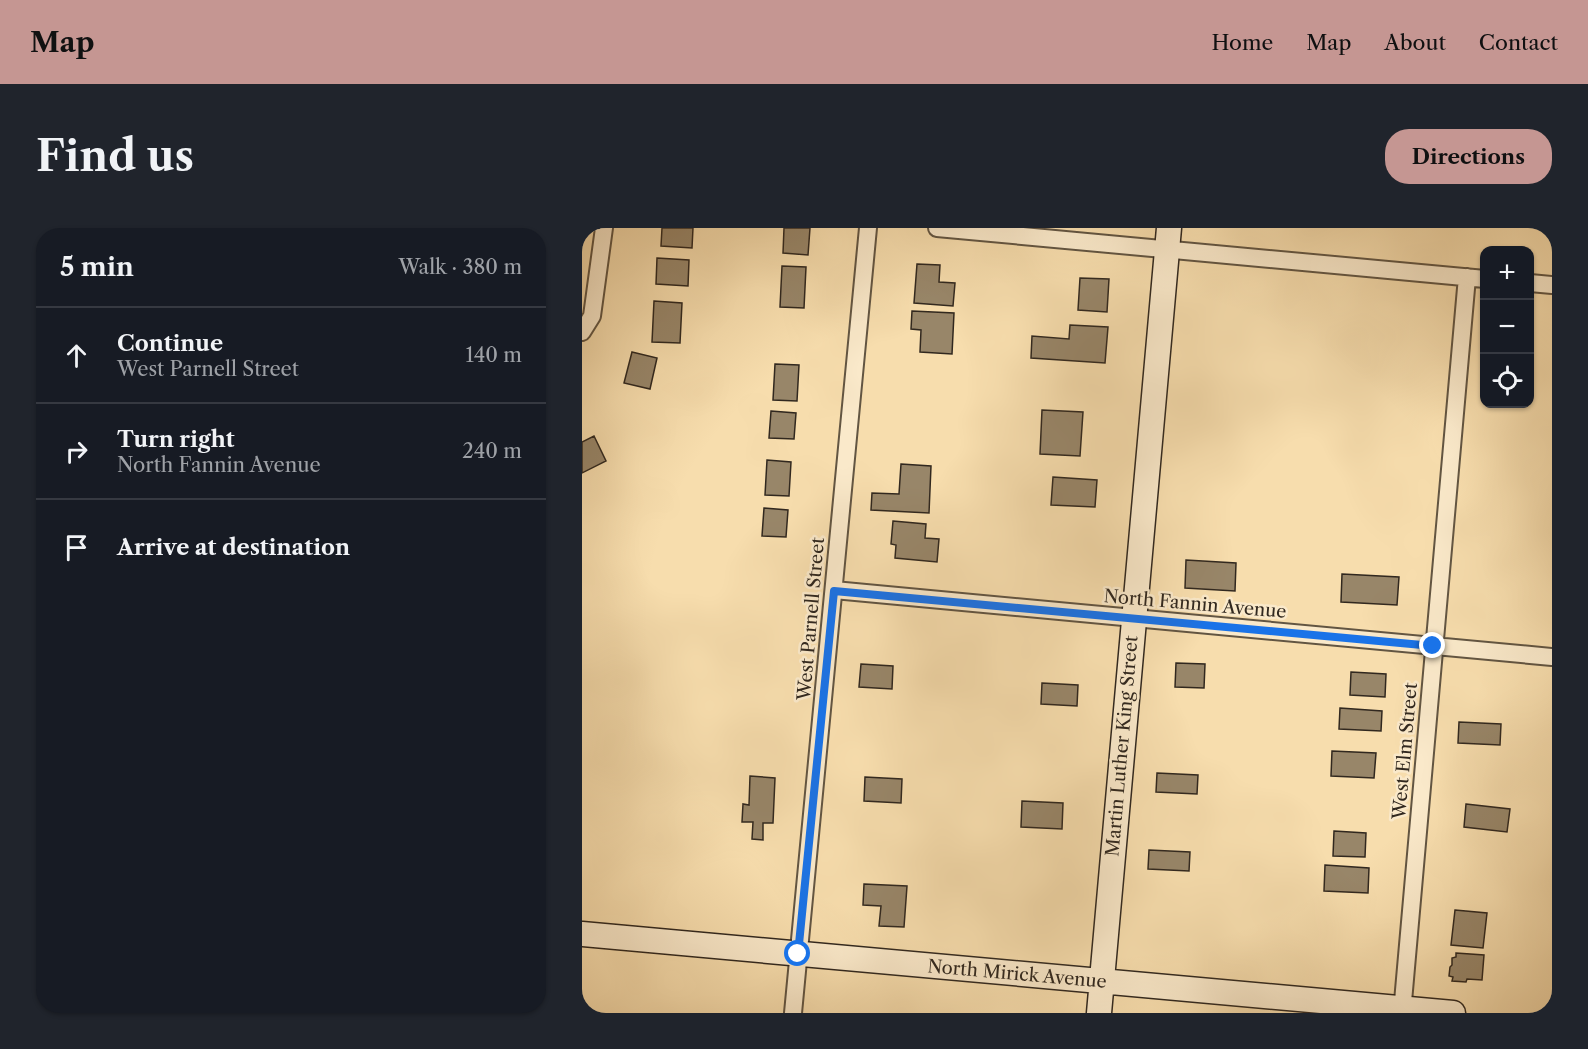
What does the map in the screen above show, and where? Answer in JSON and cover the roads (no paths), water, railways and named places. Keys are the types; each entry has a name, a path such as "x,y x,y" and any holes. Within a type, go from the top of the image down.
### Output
{"street":[{"path":"582,332 592,316 604,228"},
{"name":"West Parnell Street","path":"793,1013 868,228"},
{"path":"937,228 1168,239 1480,278"},
{"name":"Martin Luther King Street","path":"1099,1013 1168,239"},
{"name":"West Elm Street","path":"1402,1011 1467,277"},
{"path":"1534,283 1552,285"},
{"name":"North Fannin Avenue","path":"834,591 1552,657"},
{"name":"North Mirick Avenue","path":"582,934 1102,981 1402,1011 1453,1013"}]}
